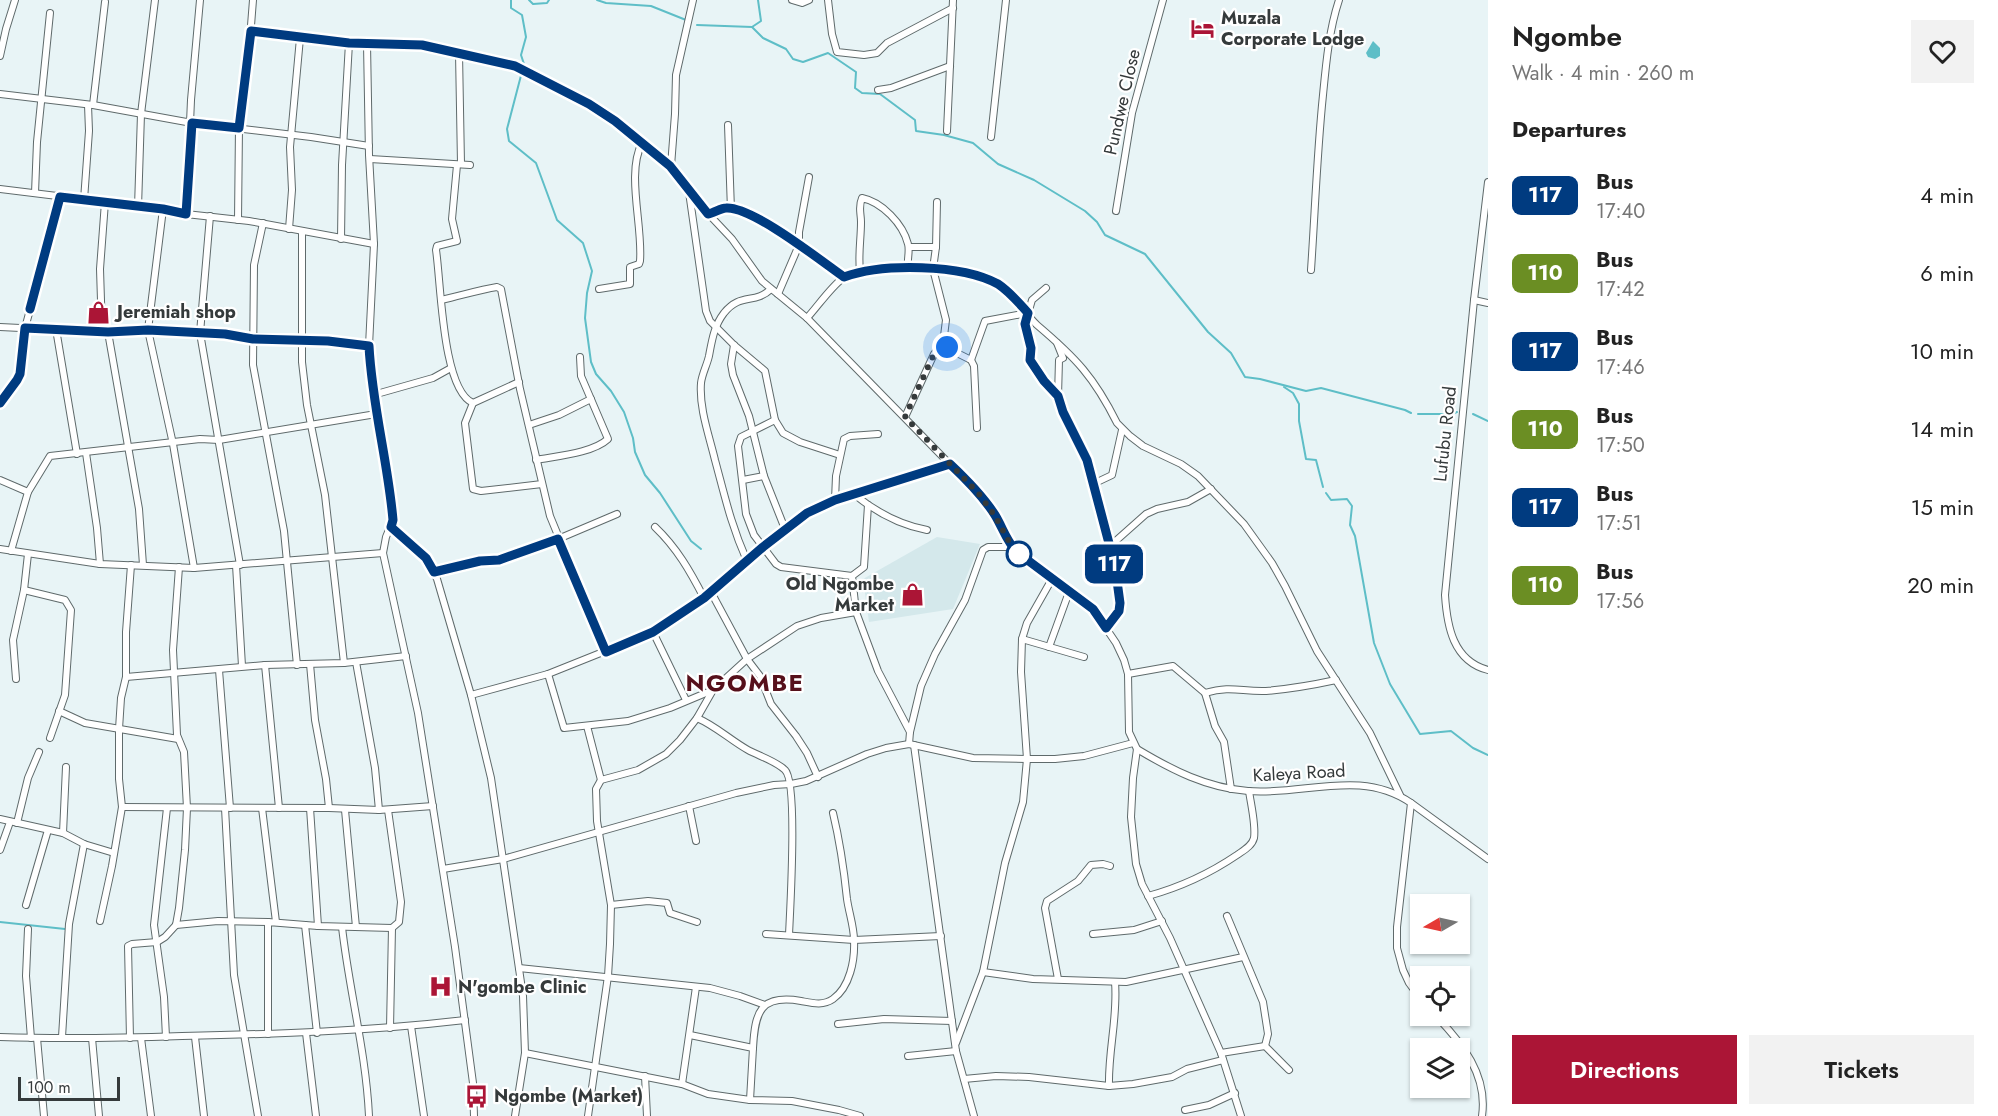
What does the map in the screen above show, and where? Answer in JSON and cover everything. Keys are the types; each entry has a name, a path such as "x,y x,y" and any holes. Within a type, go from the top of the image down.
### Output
{"street":[{"path":"0,56 15,0"},
{"path":"138,207 141,114 155,0"},
{"path":"186,214 192,123 191,100 200,0"},
{"path":"238,220 239,128 253,0"},
{"path":"670,166 676,75 693,0"},
{"path":"792,0 802,3 809,0"},
{"path":"828,0 834,44 837,52 847,54 877,53 887,43 953,8"},
{"path":"947,131 953,0"},
{"path":"991,137 1006,0"},
{"name":"Pundwe Close","path":"1116,211 1132,113 1163,0"},
{"path":"1311,270 1325,74 1339,0"},
{"path":"84,200 90,105 105,2"},
{"path":"35,194 41,99 50,13"},
{"path":"251,31 349,43 422,45 459,53 515,66 602,112 670,166 708,214 732,239 757,275 807,318 979,494 995,516 1012,547 1093,609 1124,660 1128,674 1129,732 1135,746 1131,817 1136,864 1142,884 1162,921 1221,1053 1241,1116"},
{"path":"289,229 292,134 300,38"},
{"path":"341,239 343,141 349,43"},
{"path":"368,44 369,146 374,244 369,346 373,395 387,465 393,520 383,553 418,713 465,1020 473,1083 474,1116"},
{"path":"459,53 459,165 452,219 457,241 436,248 451,368 460,389 473,403"},
{"path":"878,90 891,88 950,66"},
{"path":"0,94 90,105 192,123 292,134 369,146"},
{"path":"728,125 731,210"},
{"path":"599,289 630,284 630,267 639,264 640,261 641,236 635,170 636,156 642,143"},
{"path":"370,159 470,165"},
{"path":"778,294 799,245 799,232 809,177"},
{"name":"Lufubu Road","path":"1488,182 1445,595 1448,626 1456,647 1468,660 1488,670"},
{"path":"0,189 263,223 374,244"},
{"path":"689,191 706,311 710,321 765,371 775,420 783,433 790,438 840,455"},
{"path":"0,403 20,374 25,328 60,197"},
{"path":"860,271 859,207 862,198 878,203 902,229 909,247 908,267"},
{"path":"105,202 100,268 105,332 139,509 143,565"},
{"path":"905,417 934,354 941,345 946,320 933,269 937,202"},
{"path":"708,214 726,208 748,215 776,229 844,277"},
{"path":"163,209 148,330 172,444 194,568"},
{"path":"210,216 200,333 238,565 242,666"},
{"path":"263,223 254,265 253,365 282,522 297,665"},
{"path":"302,231 302,363 325,495 344,663"},
{"path":"909,247 936,247"},
{"path":"807,318 844,277 860,271 908,267 973,274 1009,292 1034,322 1056,340 1088,373 1122,430 1143,446 1181,464 1198,476 1244,525 1286,586 1317,651 1370,733 1400,795"},
{"path":"441,300 460,296 469,291 497,287 501,289 542,484 558,539 606,652"},
{"path":"1046,288 1032,300 1025,324 1031,348 1030,360 1044,381 1058,396"},
{"path":"747,561 728,513 709,435 701,381 716,326 733,303 742,299 758,298 771,289"},
{"path":"1474,300 1488,303"},
{"path":"971,360 985,321 1028,313"},
{"path":"0,327 105,332 148,330 369,346"},
{"path":"56,329 77,454"},
{"path":"1056,340 1063,358 1059,360 1058,396 1063,412 1087,460 1110,546 1120,603 1119,611 1106,628"},
{"path":"734,345 731,364 733,375 749,416 764,476 785,529"},
{"path":"941,345 971,360 974,366 977,428"},
{"path":"536,460 574,453 607,440 606,429 581,376 579,357"},
{"path":"373,395 433,378 451,368"},
{"path":"519,382 473,403 465,423 473,489 481,491 542,484"},
{"path":"528,425 559,415 591,399"},
{"path":"11,551 28,492 48,457 200,439 219,440 376,414"},
{"path":"775,420 741,437 738,446 746,514 754,535 776,564 781,567 852,576 864,567 868,505"},
{"path":"1093,484 1112,475 1122,430"},
{"path":"835,500 836,476 846,437 878,434"},
{"path":"86,453 100,564"},
{"path":"471,695 548,674 653,632 704,598 807,513 835,500 950,464"},
{"path":"743,480 764,476"},
{"path":"0,480 28,492"},
{"path":"1110,546 1146,514 1188,502 1211,489"},
{"path":"855,495 902,524 927,530"},
{"path":"434,572 480,561 499,560 558,539 617,514"},
{"path":"391,527 426,558 434,572 471,695 491,778 519,968 525,1053 515,1116"},
{"path":"655,527 671,542 685,562 704,598"},
{"path":"910,732 921,686 935,654 965,600 983,550 988,547 1012,547"},
{"path":"0,549 100,564 194,568 383,553"},
{"path":"16,679 13,640 24,591 28,554"},
{"path":"99,921 122,807 118,729 126,676 126,623 131,565"},
{"path":"130,1038 128,946 157,942 176,925 185,850 187,808 184,747 178,739 173,632 179,567"},
{"path":"852,576 856,612 878,671 910,732 956,1051 974,1116"},
{"path":"956,1043 983,972 1005,863 1023,802 1027,759 1021,672 1022,639 1027,623 1052,579"},
{"path":"24,591 65,600 71,610 65,695 50,738"},
{"path":"711,592 747,659 760,676 771,704 807,753 818,777"},
{"path":"1049,646 1069,592"},
{"path":"588,1116 608,976 610,905 598,831 596,789 602,780 638,770 655,761 680,740 697,718 713,690 747,659 797,626 821,618 856,612"},
{"path":"653,632 686,700"},
{"path":"1022,639 1084,657"},
{"path":"126,676 175,674 242,666 344,663 406,656"},
{"path":"356,662 375,768 379,810"},
{"path":"310,664 315,720 327,779 329,808"},
{"path":"265,665 279,808"},
{"path":"1128,674 1173,666 1205,693 1215,726 1224,742 1231,789"},
{"path":"219,670 234,975 258,1116"},
{"path":"548,674 563,726 566,728 628,721 651,715 713,690"},
{"path":"1205,693 1229,687 1268,691 1336,680"},
{"path":"59,711 85,723 178,739"},
{"path":"697,718 712,724 748,750 785,770 791,784 789,935"},
{"path":"587,726 602,780"},
{"path":"443,869 503,859 689,806 774,785 791,784 818,777 867,754 886,748 912,745 973,758 1055,759 1135,746"},
{"name":"Kaleya Road","path":"1135,746 1181,774 1200,782 1231,789 1276,791 1332,784 1363,784 1400,795 1488,859"},
{"path":"0,850 14,823 39,752"},
{"path":"63,832 66,767"},
{"path":"1148,896 1195,880 1220,867 1250,846 1254,838 1254,831 1249,791"},
{"path":"1410,984 1397,948 1397,927 1411,803"},
{"path":"122,807 388,810 433,806"},
{"path":"689,806 696,841"},
{"path":"166,1037 154,925 167,808"},
{"path":"262,808 272,922 268,1034"},
{"path":"310,808 318,926"},
{"path":"345,810 356,927"},
{"path":"176,925 231,921 392,928 399,922 402,912 388,810"},
{"path":"750,1100 754,1022 765,1005 771,1001 823,1003 833,999 850,976 855,940 840,841 833,813"},
{"path":"0,819 63,832 84,844 114,853"},
{"path":"26,905 48,830"},
{"path":"62,1037 69,924 84,844"},
{"path":"1058,979 1045,908 1047,901 1078,881 1091,865 1110,866"},
{"path":"610,905 648,901 667,903 670,913 697,922"},
{"path":"1227,916 1263,1002 1268,1034 1264,1046"},
{"path":"1093,934 1134,930 1162,921"},
{"path":"305,925 317,1033"},
{"path":"342,927 359,1030 369,1116"},
{"path":"390,1028 392,928"},
{"path":"28,929 26,976 44,1116"},
{"path":"766,934 855,940 941,936"},
{"path":"983,972 1034,979 1115,982 1139,980 1243,957"},
{"path":"519,968 696,987 724,992 765,1005"},
{"path":"1109,1086 1108,1067 1116,1012 1115,982"},
{"path":"682,1084 696,987"},
{"path":"838,1024 884,1019 952,1021"},
{"path":"0,1037 246,1036 390,1028 465,1020"},
{"path":"411,1026 424,1116"},
{"path":"1445,1026 1470,1054 1479,1069 1485,1087 1487,1105 1482,1116"},
{"path":"306,1033 316,1116"},
{"path":"690,1035 753,1048"},
{"path":"195,1036 204,1116"},
{"path":"92,1038 99,1116"},
{"path":"141,1038 151,1116"},
{"path":"1221,1053 1264,1046"},
{"path":"1264,1046 1289,1070"},
{"path":"908,1056 956,1051"},
{"path":"525,1053 682,1084 708,1094 750,1100 792,1101 860,1116"},
{"path":"964,1079 996,1076 1029,1077 1109,1086 1172,1077 1187,1069 1223,1060"},
{"path":"645,1076 646,1116"},
{"path":"1185,1110 1209,1105 1235,1093"}],"shaded area":[{"name":"Old Ngombe Market","path":"937,537 980,544 953,609 869,622 863,579"}],"water":[{"path":"1373,41 1380,48 1380,56 1375,59 1368,57 1366,53"}],"waterway":[{"path":"511,0 511,8 522,15 526,37 521,55 524,64 507,129 509,141 536,163 557,220 583,243 592,271 585,318 591,362 596,374 611,391 624,412 635,452 645,475 660,493 691,541 701,549"},
{"path":"529,0 533,4 547,3 549,0"},
{"path":"597,0 606,3 651,6 686,20"},
{"path":"752,27 761,21 758,0"},
{"path":"697,25 752,27 763,38 786,49 793,59 803,62 828,53 856,72 855,88 862,93 880,94 915,120 916,131 944,135 973,143 998,164 1034,180 1085,211 1097,222 1105,235 1145,254 1208,332 1231,353 1245,377 1306,391 1321,388 1411,413"},
{"path":"1284,387 1293,393 1299,404 1299,421 1306,459 1316,460 1323,487"},
{"path":"1418,414 1457,412"},
{"path":"1473,414 1488,421"},
{"path":"1326,493 1331,500 1347,499 1352,506 1350,525 1355,536 1374,643 1390,684 1420,734 1451,731 1473,748 1488,755"},
{"path":"0,922 65,929"}],"bus line":[{"name":"117","path":"0,403 20,374 25,328 225,334 253,339 328,341 369,346 373,395 387,465 393,520 391,527 426,558 434,572 485,560 499,560 558,539 606,652 653,632 704,598 807,513 835,500 950,464 979,494 1018,553 1093,609 1106,628 1119,611 1115,566 1087,460 1063,412 1058,396 1031,363 1029,357 1031,348 1025,324 1028,313 1009,292 973,274 933,269 877,268 844,277 776,229 748,215 726,208 708,214 670,166 615,121 589,104 515,66 422,45 349,43 251,31 239,128 192,123 186,214 163,209 60,197 30,309"}],"place":[{"name":"Muzala Corporate Lodge","path":"1203,28"},
{"name":"Jeremiah shop","path":"99,312"},
{"name":"Old Ngombe Market","path":"912,594"},
{"name":"N'gombe Clinic","path":"440,987"},
{"name":"Ngombe (Market)","path":"476,1096"}],"district":[{"name":"NGOMBE","path":"745,682"}],"route":[{"path":"947,347 941,345 934,354 905,417 979,494 995,516 1012,547 1019,554"}]}
